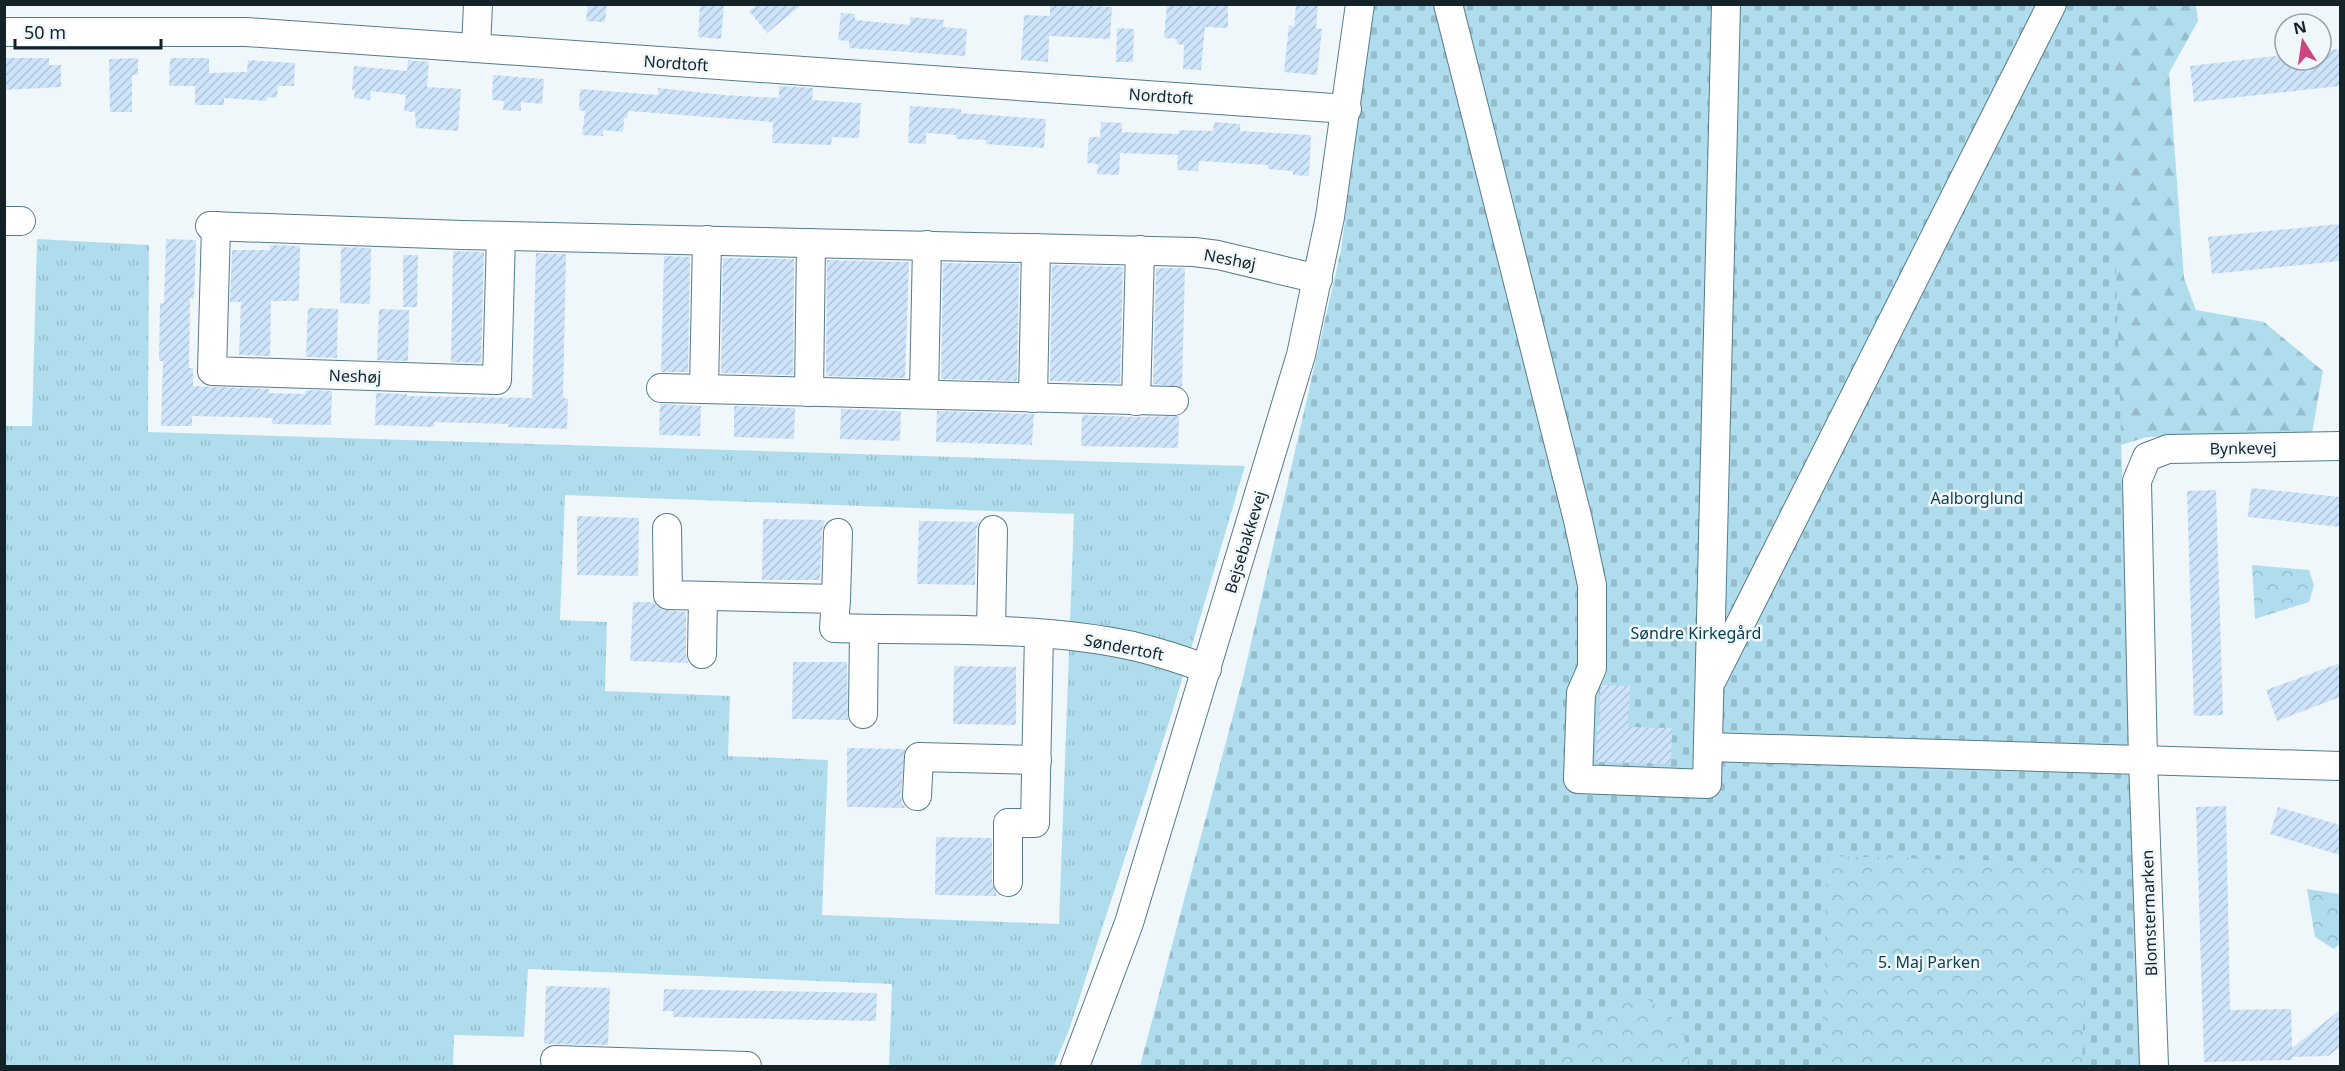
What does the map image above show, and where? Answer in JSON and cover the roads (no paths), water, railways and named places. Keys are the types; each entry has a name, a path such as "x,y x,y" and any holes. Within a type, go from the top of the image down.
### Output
{"street":[{"path":"476,48 478,4"},
{"name":"Bejsebakkevej","path":"1075,1066 1129,923 1208,669 1301,355 1318,279 1347,109 1360,4"},
{"path":"1448,4 1578,520 1592,585 1592,668 1581,693 1578,779 1707,784 1714,663 1726,4"},
{"path":"1714,663 2052,4"},
{"name":"Nordtoft","path":"4,32 246,32 1347,109"},
{"name":"Neshøj","path":"501,236 497,380 212,371 213,226 501,236 1140,250 1218,255 1318,279"},
{"path":"704,389 707,240"},
{"path":"809,392 811,243"},
{"path":"924,394 927,245"},
{"path":"1034,398 1036,248"},
{"path":"1136,401 1140,250"},
{"path":"661,388 1174,401"},
{"name":"Bynkevej","path":"2147,457 2168,449 2340,446"},
{"name":"Blomstermarken","path":"2147,457 2137,481 2143,760 2154,1014 2154,1066"},
{"path":"668,528 668,595 836,599"},
{"path":"991,630 993,530"},
{"name":"Søndertoft","path":"838,533 834,628 991,630 1094,639 1132,646 1208,669"},
{"path":"702,654 703,596"},
{"path":"863,714 864,629"},
{"path":"1008,882 1008,823 1035,823 1039,634"},
{"path":"1708,747 2340,766"},
{"path":"917,796 919,757 1037,760"},
{"path":"555,1060 747,1066"}],"park label":[{"name":"Aalborglund","path":"1977,498"},
{"name":"Søndre Kirkegård","path":"1696,633"},
{"name":"5. Maj Parken","path":"1929,962"}]}
